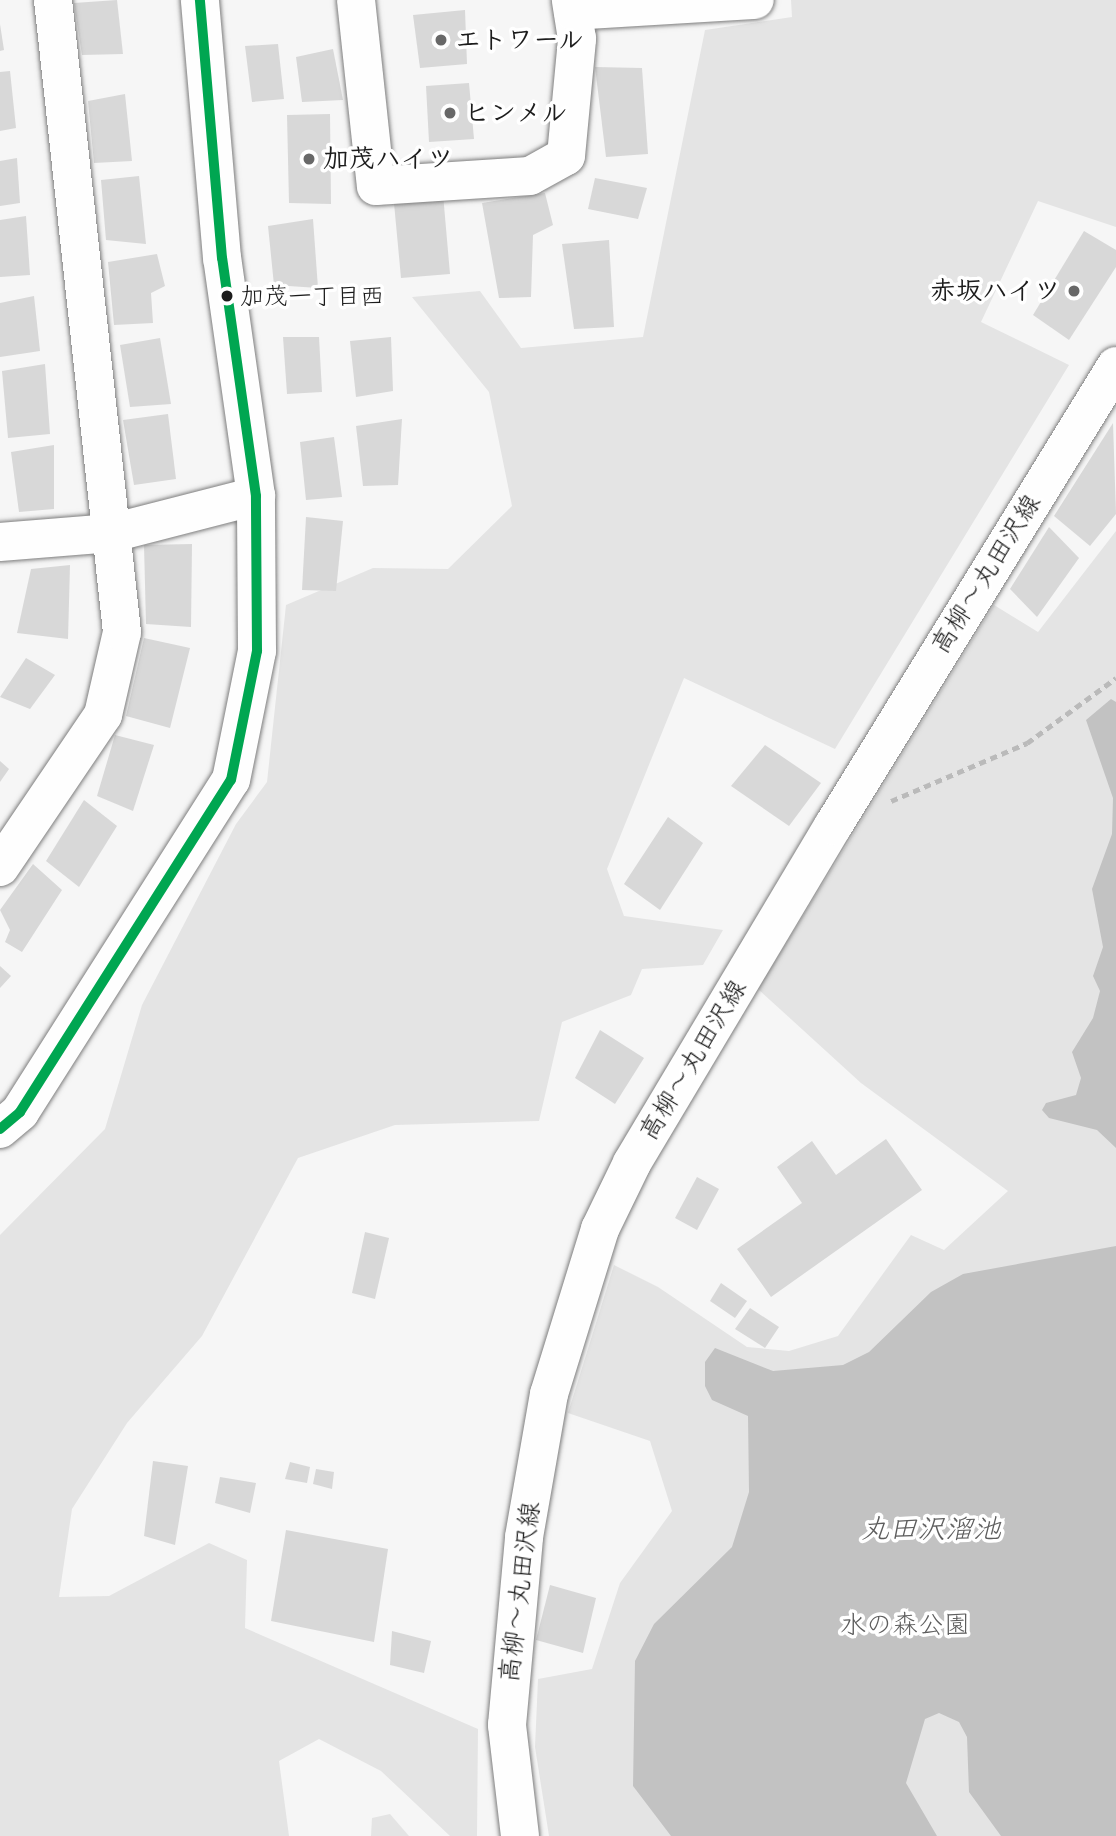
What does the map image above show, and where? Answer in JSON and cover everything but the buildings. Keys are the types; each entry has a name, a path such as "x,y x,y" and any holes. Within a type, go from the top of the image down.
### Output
{"street":[{"path":"0,867 103,715 122,632 53,0"},
{"path":"0,1129 20,1112 231,780 257,651 256,496 222,258 200,0"},
{"path":"356,0 376,186 530,176 566,156 577,39 572,6 755,0"},
{"name":"高柳～丸田沢線","path":"520,1836 509,1776 509,1657 549,1394 577,1294 632,1163 833,826 1116,366"},
{"path":"0,542 112,533 256,496"}],"path":[{"path":"833,826 1027,743 1116,678"}],"green space":[{"path":"791,0 1116,0 1116,227 1038,201 981,322 1069,365 835,749 684,678 607,869 624,916 723,930 703,965 642,969 631,995 562,1022 539,1121 395,1125 298,1158 202,1336 127,1423 72,1509 59,1597 109,1596 209,1543 247,1560 245,1628 478,1729 477,1836 450,1836 381,1771 319,1739 279,1761 289,1836 0,1836 0,1235 105,1129 142,1005 236,824 267,782 286,605 373,568 448,569 512,506 489,392 412,297 480,291 521,348 643,337 705,30 792,17"},
{"name":"水の森公園","path":"1116,531 1116,1836 549,1836 535,1747 538,1679 592,1669 620,1583 672,1511 650,1441 568,1413 614,1265 658,1287 747,1347 789,1351 838,1336 911,1235 944,1250 1008,1191 861,1083 758,989 994,605 1038,632"},
{"path":"390,1814 409,1836 371,1836 372,1818"}],"water":[{"path":"1111,699 1116,702 1116,1148 1097,1130 1049,1118 1042,1110 1046,1103 1076,1095 1081,1078 1072,1052 1093,1018 1100,991 1093,976 1103,947 1092,889 1112,834 1113,798 1086,720"},
{"name":"丸田沢溜池","path":"1116,1246 1116,1836 1001,1836 969,1792 967,1737 959,1722 939,1713 925,1719 906,1783 937,1836 671,1836 633,1786 635,1661 654,1624 732,1547 749,1492 748,1416 712,1400 705,1386 705,1362 715,1348 773,1371 843,1365 869,1352 931,1292 963,1274"}],"transit line":[{"path":"0,1129 20,1112 231,780 257,651 256,496 222,258 200,0"}],"place":[{"name":"エトワール","path":"441,40"},
{"name":"ヒンメル","path":"450,113"},
{"name":"加茂ハイツ","path":"309,159"},
{"name":"赤坂ハイツ","path":"1074,291"},
{"name":"加茂一丁目西","path":"227,296"}]}
